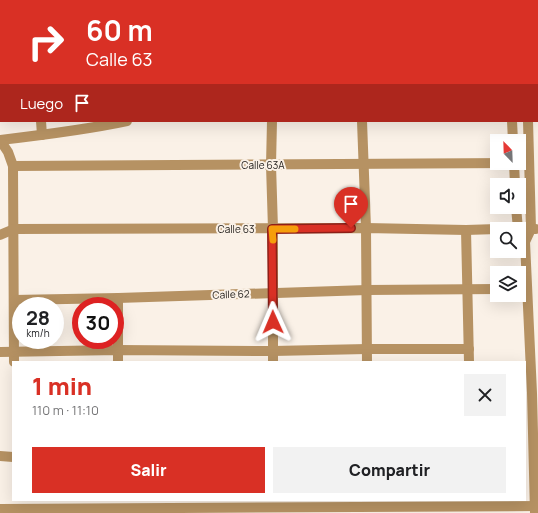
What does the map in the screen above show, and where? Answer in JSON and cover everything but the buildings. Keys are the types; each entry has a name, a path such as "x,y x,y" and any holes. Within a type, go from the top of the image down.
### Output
{"street":[{"path":"41,122 42,135"},
{"path":"14,297 13,166 8,152 0,140 105,126 123,122"},
{"path":"272,122 273,361"},
{"path":"362,122 366,228 368,361"},
{"path":"512,122 513,134"},
{"path":"526,241 535,229 534,163 528,122"},
{"name":"Calle 63A","path":"13,166 490,163"},
{"name":"Calle 63","path":"0,235 14,229 490,229"},
{"path":"466,230 469,361"},
{"name":"Calle 62","path":"124,298 367,290 490,289"},
{"path":"0,509 15,507 274,507 396,503 536,508 524,302"},
{"path":"0,352 118,350 273,351 469,349"},
{"path":"118,350 118,361"},
{"path":"14,351 14,361"},
{"path":"0,456 12,457"}],"slow traffic":[{"path":"273,240 272,229 295,229"}],"route":[{"path":"273,322 272,229 351,228"}]}
